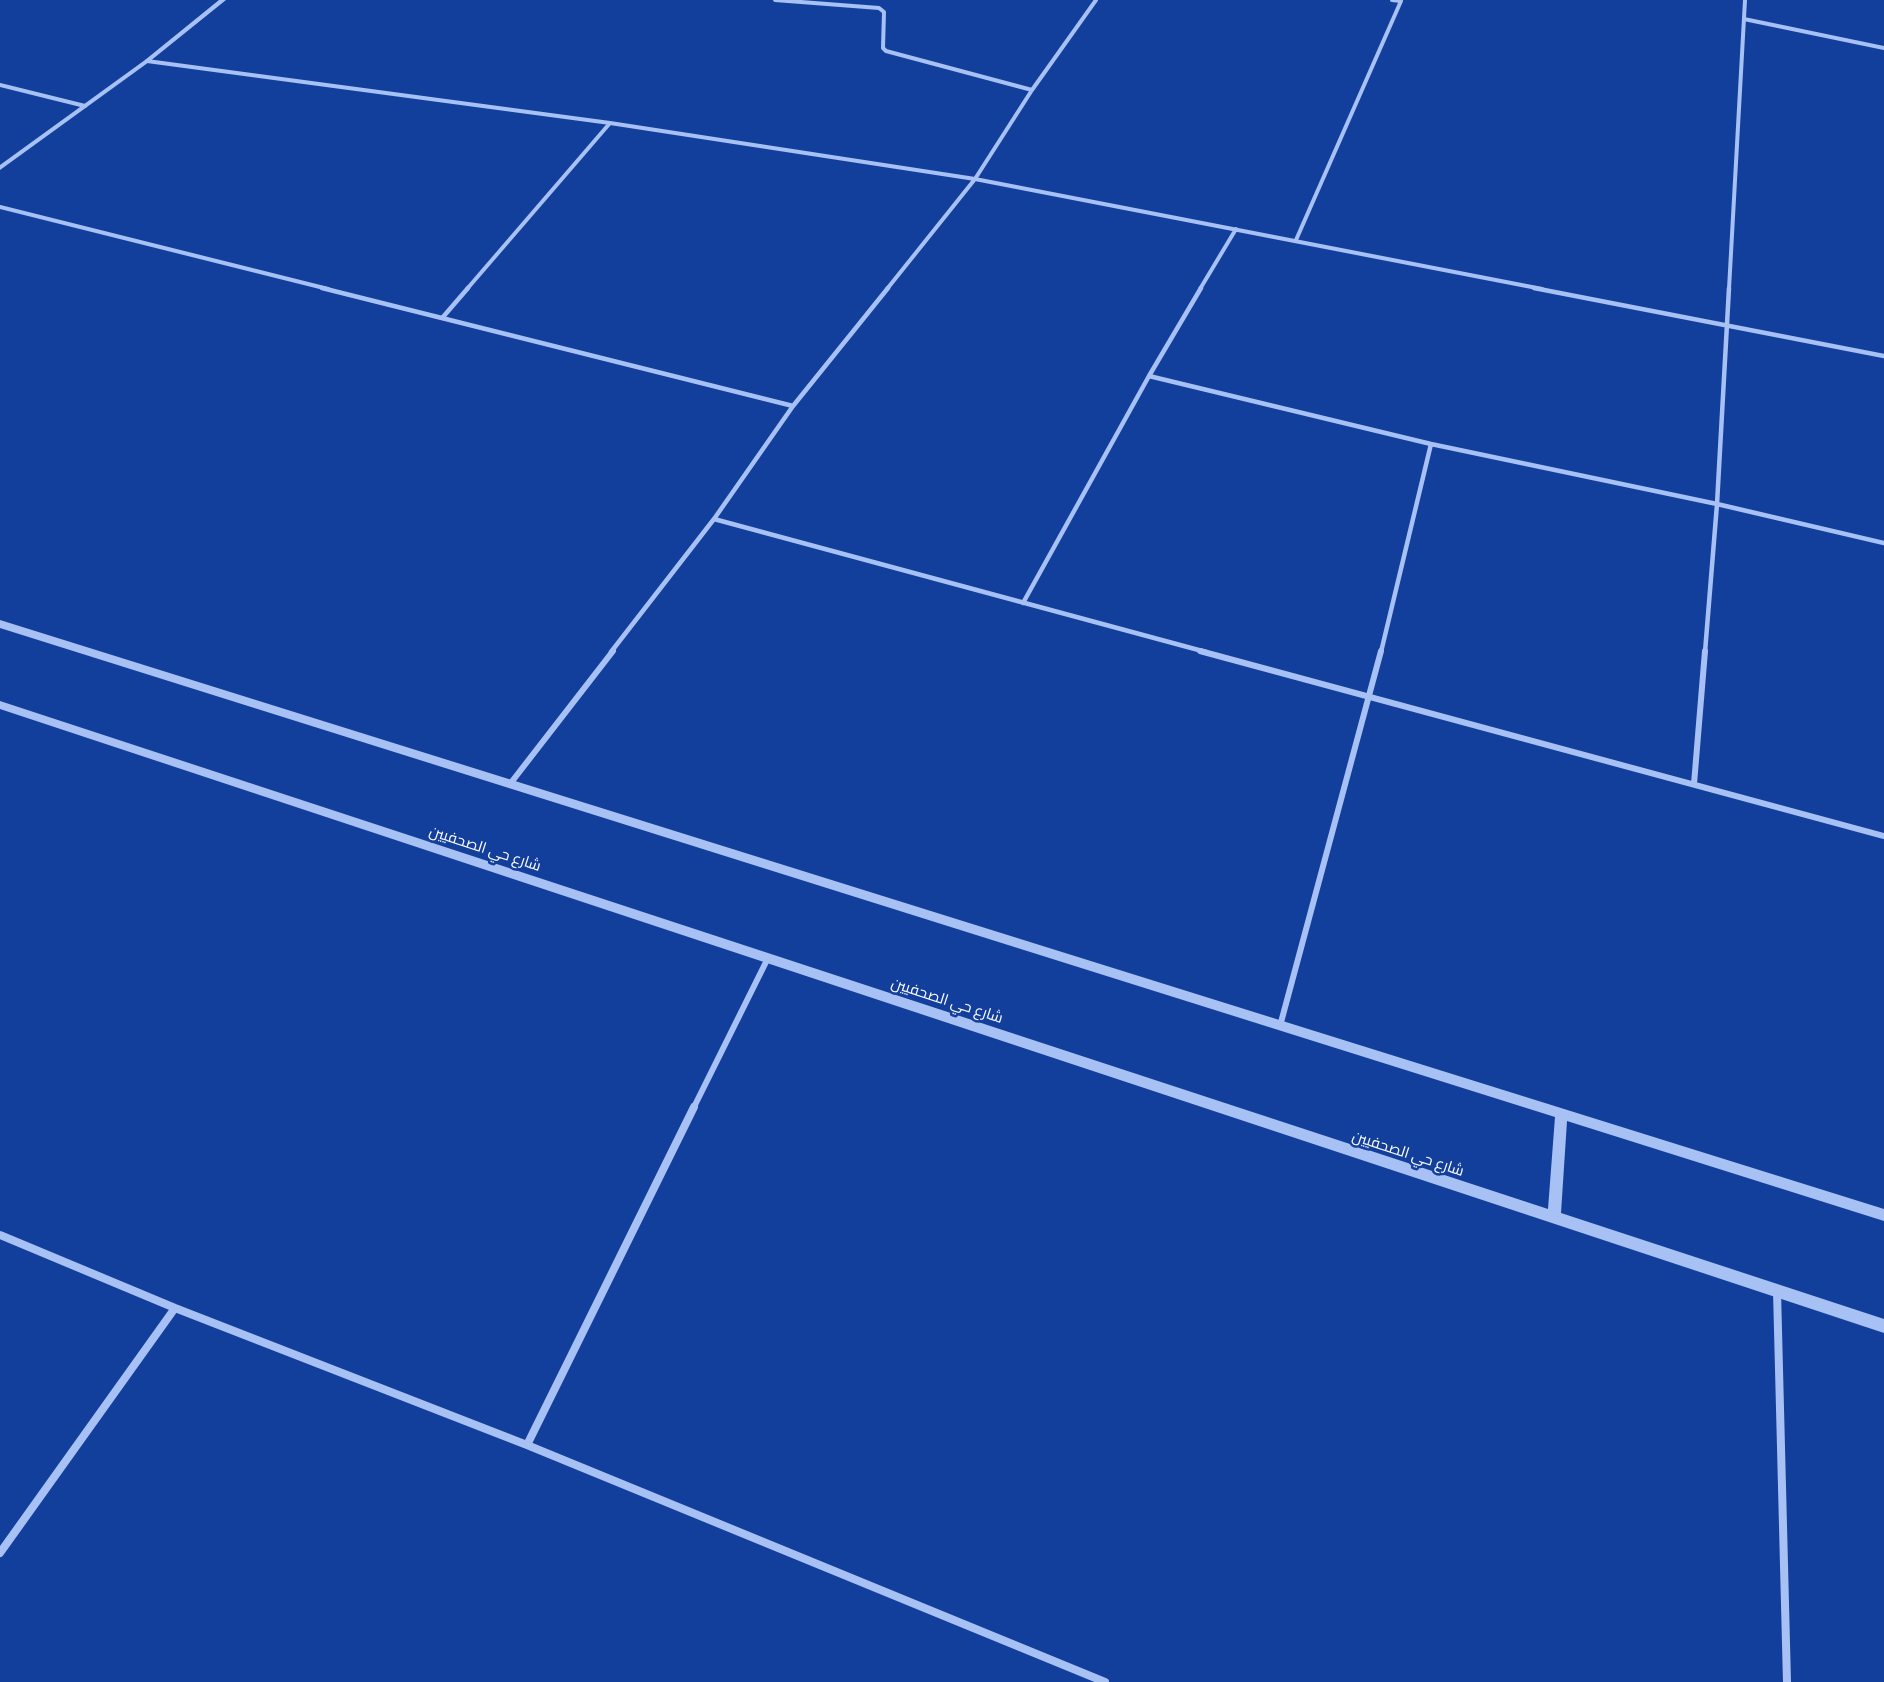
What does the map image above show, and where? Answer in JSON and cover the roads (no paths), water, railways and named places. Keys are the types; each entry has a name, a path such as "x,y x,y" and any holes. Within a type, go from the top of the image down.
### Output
{"street":[{"path":"0,168 147,61 224,0"},
{"path":"775,0 879,8 884,12 883,48 886,51 1032,90"},
{"path":"510,784 714,519 793,405 975,179 1032,90 1096,0"},
{"path":"1296,240 1401,2 1392,0"},
{"path":"1694,784 1717,504 1745,0"},
{"path":"1744,19 1884,48"},
{"path":"147,61 610,123 975,179 1884,356"},
{"path":"0,85 85,106"},
{"path":"443,317 610,123"},
{"path":"0,207 793,405"},
{"path":"1023,603 1149,376 1236,229"},
{"path":"1149,376 1431,444 1717,504 1884,543"},
{"path":"1280,1026 1370,696 1431,444"},
{"path":"714,519 1884,836"},
{"path":"0,624 1884,1215"},
{"name":"شارع حي الصحفيين","path":"0,705 1884,1326"},
{"path":"527,1445 768,958"},
{"path":"1554,1218 1561,1114"},
{"path":"0,1235 175,1308 527,1445 1105,1682"},
{"path":"1777,1291 1787,1682"},
{"path":"0,1553 175,1308"}]}
